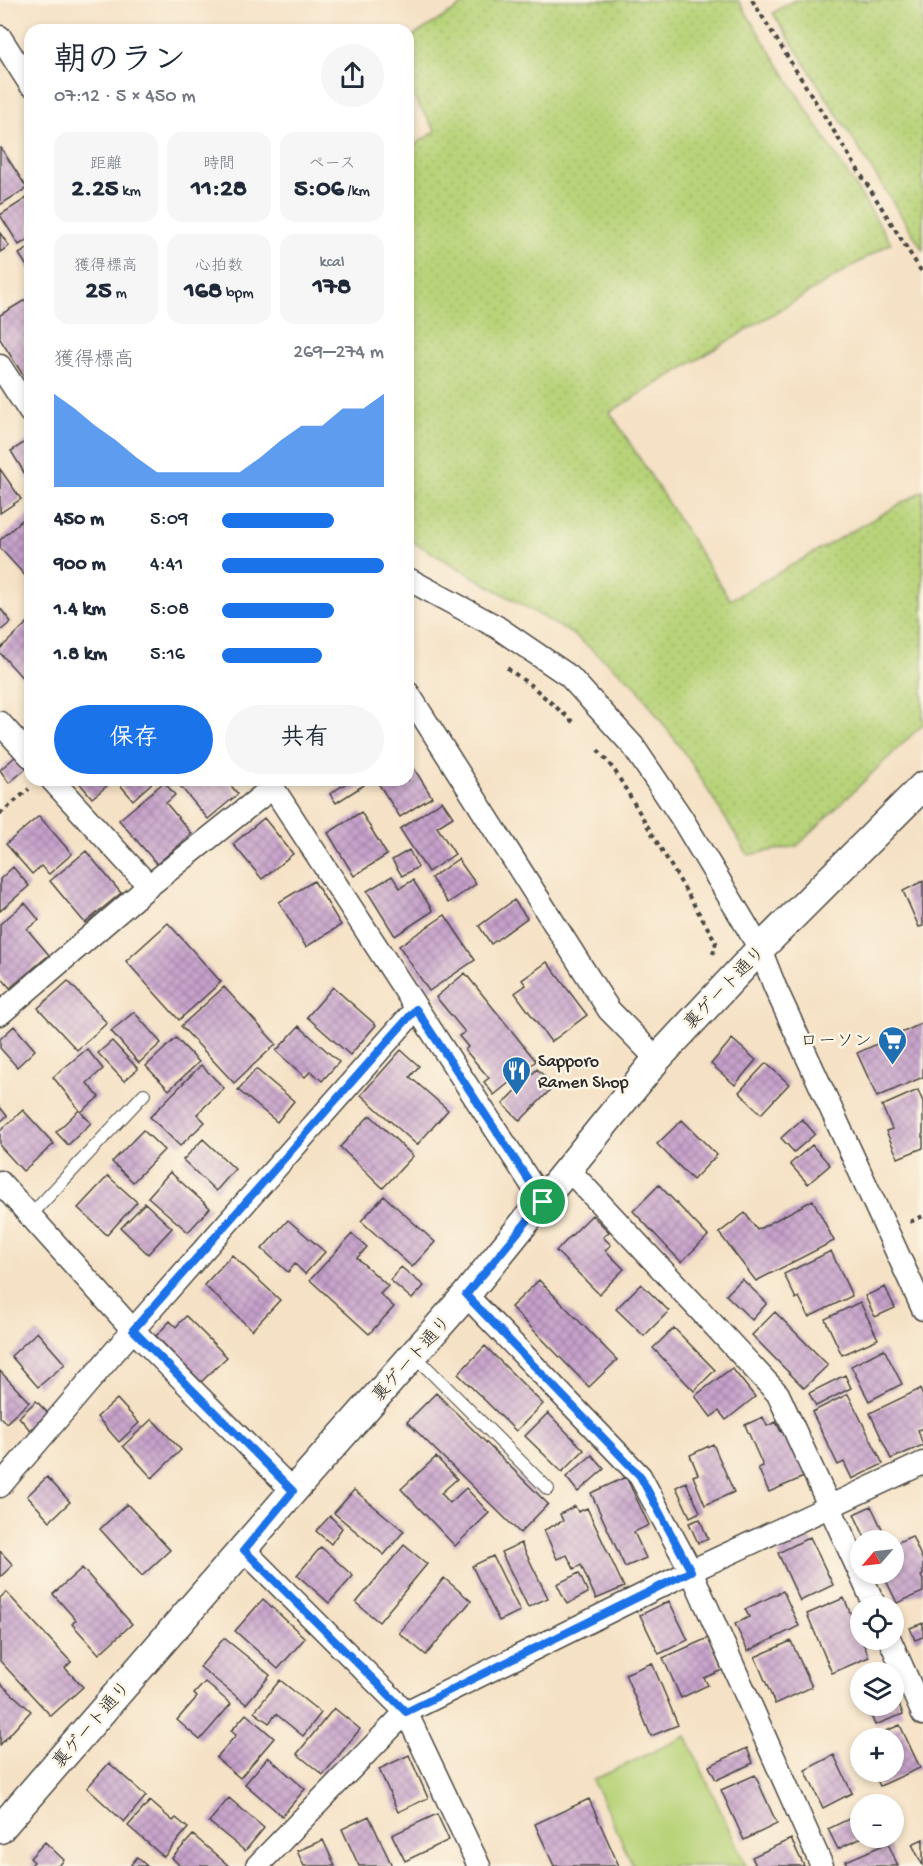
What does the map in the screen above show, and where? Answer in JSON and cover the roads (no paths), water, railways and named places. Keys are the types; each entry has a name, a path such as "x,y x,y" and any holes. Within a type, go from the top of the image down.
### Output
{"street":[{"path":"0,37 24,75"},
{"path":"0,366 24,399"},
{"path":"414,582 497,627 569,676 633,746 681,817 760,949 775,987 923,1309"},
{"path":"414,702 609,1010 657,1059"},
{"path":"0,723 24,749"},
{"path":"45,786 149,886"},
{"path":"0,1014 268,786"},
{"path":"271,786 543,1202"},
{"name":"裏ゲート通り","path":"0,1829 466,1295 657,1059 760,949 923,786"},
{"path":"0,1486 133,1330 416,1009"},
{"path":"569,1170 777,1394 870,1596"},
{"path":"0,1182 133,1330 293,1491"},
{"path":"466,1295 640,1476 691,1571 822,1866"},
{"path":"257,1866 406,1712 691,1571 923,1463"},
{"path":"244,1550 406,1712 479,1866"},
{"path":"894,1650 923,1714"}],"lane":[{"path":"30,1216 144,1094"},
{"path":"414,1355 548,1489"}],"place":[{"name":"ローソン","path":"893,1066"},
{"name":"Sapporo Ramen Shop","path":"517,1096"}]}
